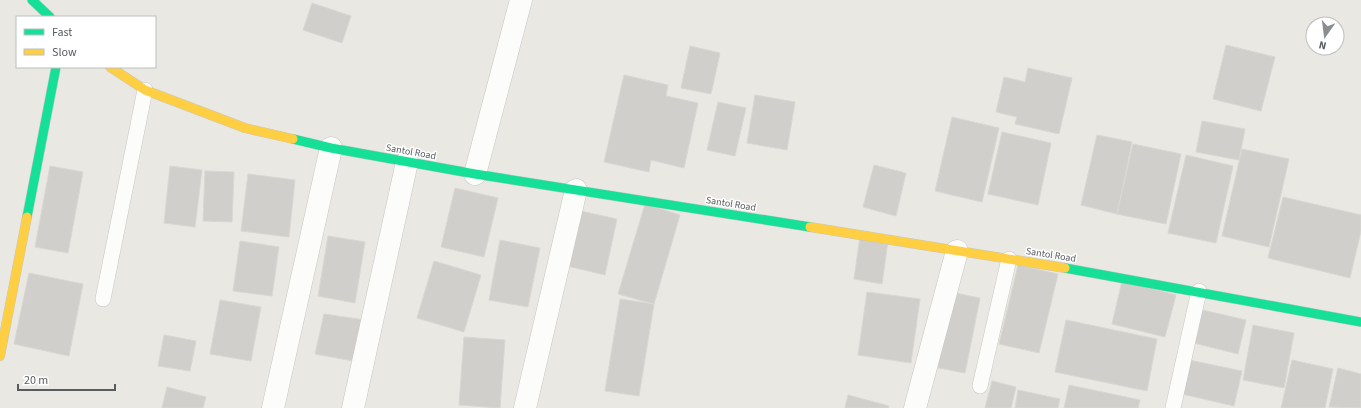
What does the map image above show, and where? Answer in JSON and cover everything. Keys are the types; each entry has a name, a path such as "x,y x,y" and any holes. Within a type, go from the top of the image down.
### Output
{"street":[{"path":"32,0 49,16"},
{"path":"475,174 522,0"},
{"path":"0,356 56,68"},
{"name":"Santol Road","path":"112,68 145,90 245,128 331,148 475,174 1009,259 1199,291 1361,322"},
{"path":"273,408 331,148"},
{"path":"353,408 407,162"},
{"path":"525,408 576,190"},
{"path":"915,408 957,251"}],"lane":[{"path":"103,299 145,90"},
{"path":"980,386 1009,259"},
{"path":"1172,408 1199,291"}],"building":[{"path":"312,3 351,16 342,43 303,30"},
{"path":"1226,45 1275,57 1261,111 1213,99"},
{"path":"690,46 720,53 711,94 681,88"},
{"path":"1028,68 1072,78 1059,134 1015,124 1017,117 996,112 1004,77 1025,82"},
{"path":"624,75 668,85 666,96 698,103 684,168 651,160 649,172 604,162"},
{"path":"755,95 795,102 787,150 747,143"},
{"path":"718,102 746,108 735,156 707,150"},
{"path":"952,117 999,128 982,202 935,191"},
{"path":"1202,121 1245,129 1239,160 1196,152"},
{"path":"1002,132 1051,143 1038,205 988,194"},
{"path":"1097,135 1132,142 1117,214 1081,205"},
{"path":"1133,144 1181,154 1166,224 1117,214"},
{"path":"1242,149 1289,159 1269,247 1222,236"},
{"path":"1186,155 1233,166 1216,243 1168,233"},
{"path":"874,165 906,173 896,216 863,207"},
{"path":"50,166 83,172 68,253 35,247"},
{"path":"170,166 202,170 195,227 164,223"},
{"path":"205,171 234,172 232,222 203,221"},
{"path":"248,174 295,180 289,237 241,231"},
{"path":"455,188 498,198 484,257 441,247"},
{"path":"1283,197 1361,215 1361,231 1350,278 1268,258"},
{"path":"645,204 680,215 654,304 618,294"},
{"path":"576,210 617,219 605,275 563,265"},
{"path":"328,236 365,242 355,303 318,296"},
{"path":"860,236 888,241 882,284 854,279"},
{"path":"500,240 540,248 528,307 489,300"},
{"path":"240,241 279,247 272,296 233,291"},
{"path":"434,261 481,275 464,332 417,318"},
{"path":"1018,265 1058,274 1039,353 999,344"},
{"path":"29,273 83,284 69,356 14,344"},
{"path":"1122,281 1176,295 1165,337 1112,324"},
{"path":"867,292 920,299 911,363 858,355"},
{"path":"950,292 980,298 965,373 934,367"},
{"path":"620,299 654,304 639,396 605,391"},
{"path":"220,300 261,307 251,361 210,354"},
{"path":"1198,309 1246,320 1238,354 1190,342"},
{"path":"324,314 365,320 353,361 315,354"},
{"path":"1066,320 1157,339 1147,391 1055,372"},
{"path":"1253,325 1294,333 1284,388 1243,380"},
{"path":"164,335 196,341 190,371 158,366"},
{"path":"464,337 505,340 500,408 459,405"},
{"path":"1189,360 1242,371 1234,406 1182,394"},
{"path":"1292,360 1333,369 1325,408 1281,408"},
{"path":"1338,368 1361,374 1361,408 1329,407"},
{"path":"992,381 1016,387 1011,408 985,408"},
{"path":"1069,385 1140,400 1138,408 1064,408"},
{"path":"167,387 206,397 203,408 162,408"},
{"path":"1018,390 1060,399 1058,408 1015,408"},
{"path":"848,395 889,406 888,408 845,408"}],"traffic: fast":[{"path":"32,0 49,16"},
{"path":"27,217 56,68"},
{"path":"293,139 331,148 475,174 810,227"},
{"path":"1065,268 1361,322"}],"traffic: slow":[{"path":"112,68 145,90 245,128 293,139"},
{"path":"0,356 27,217"},
{"path":"810,227 1065,268"}]}
